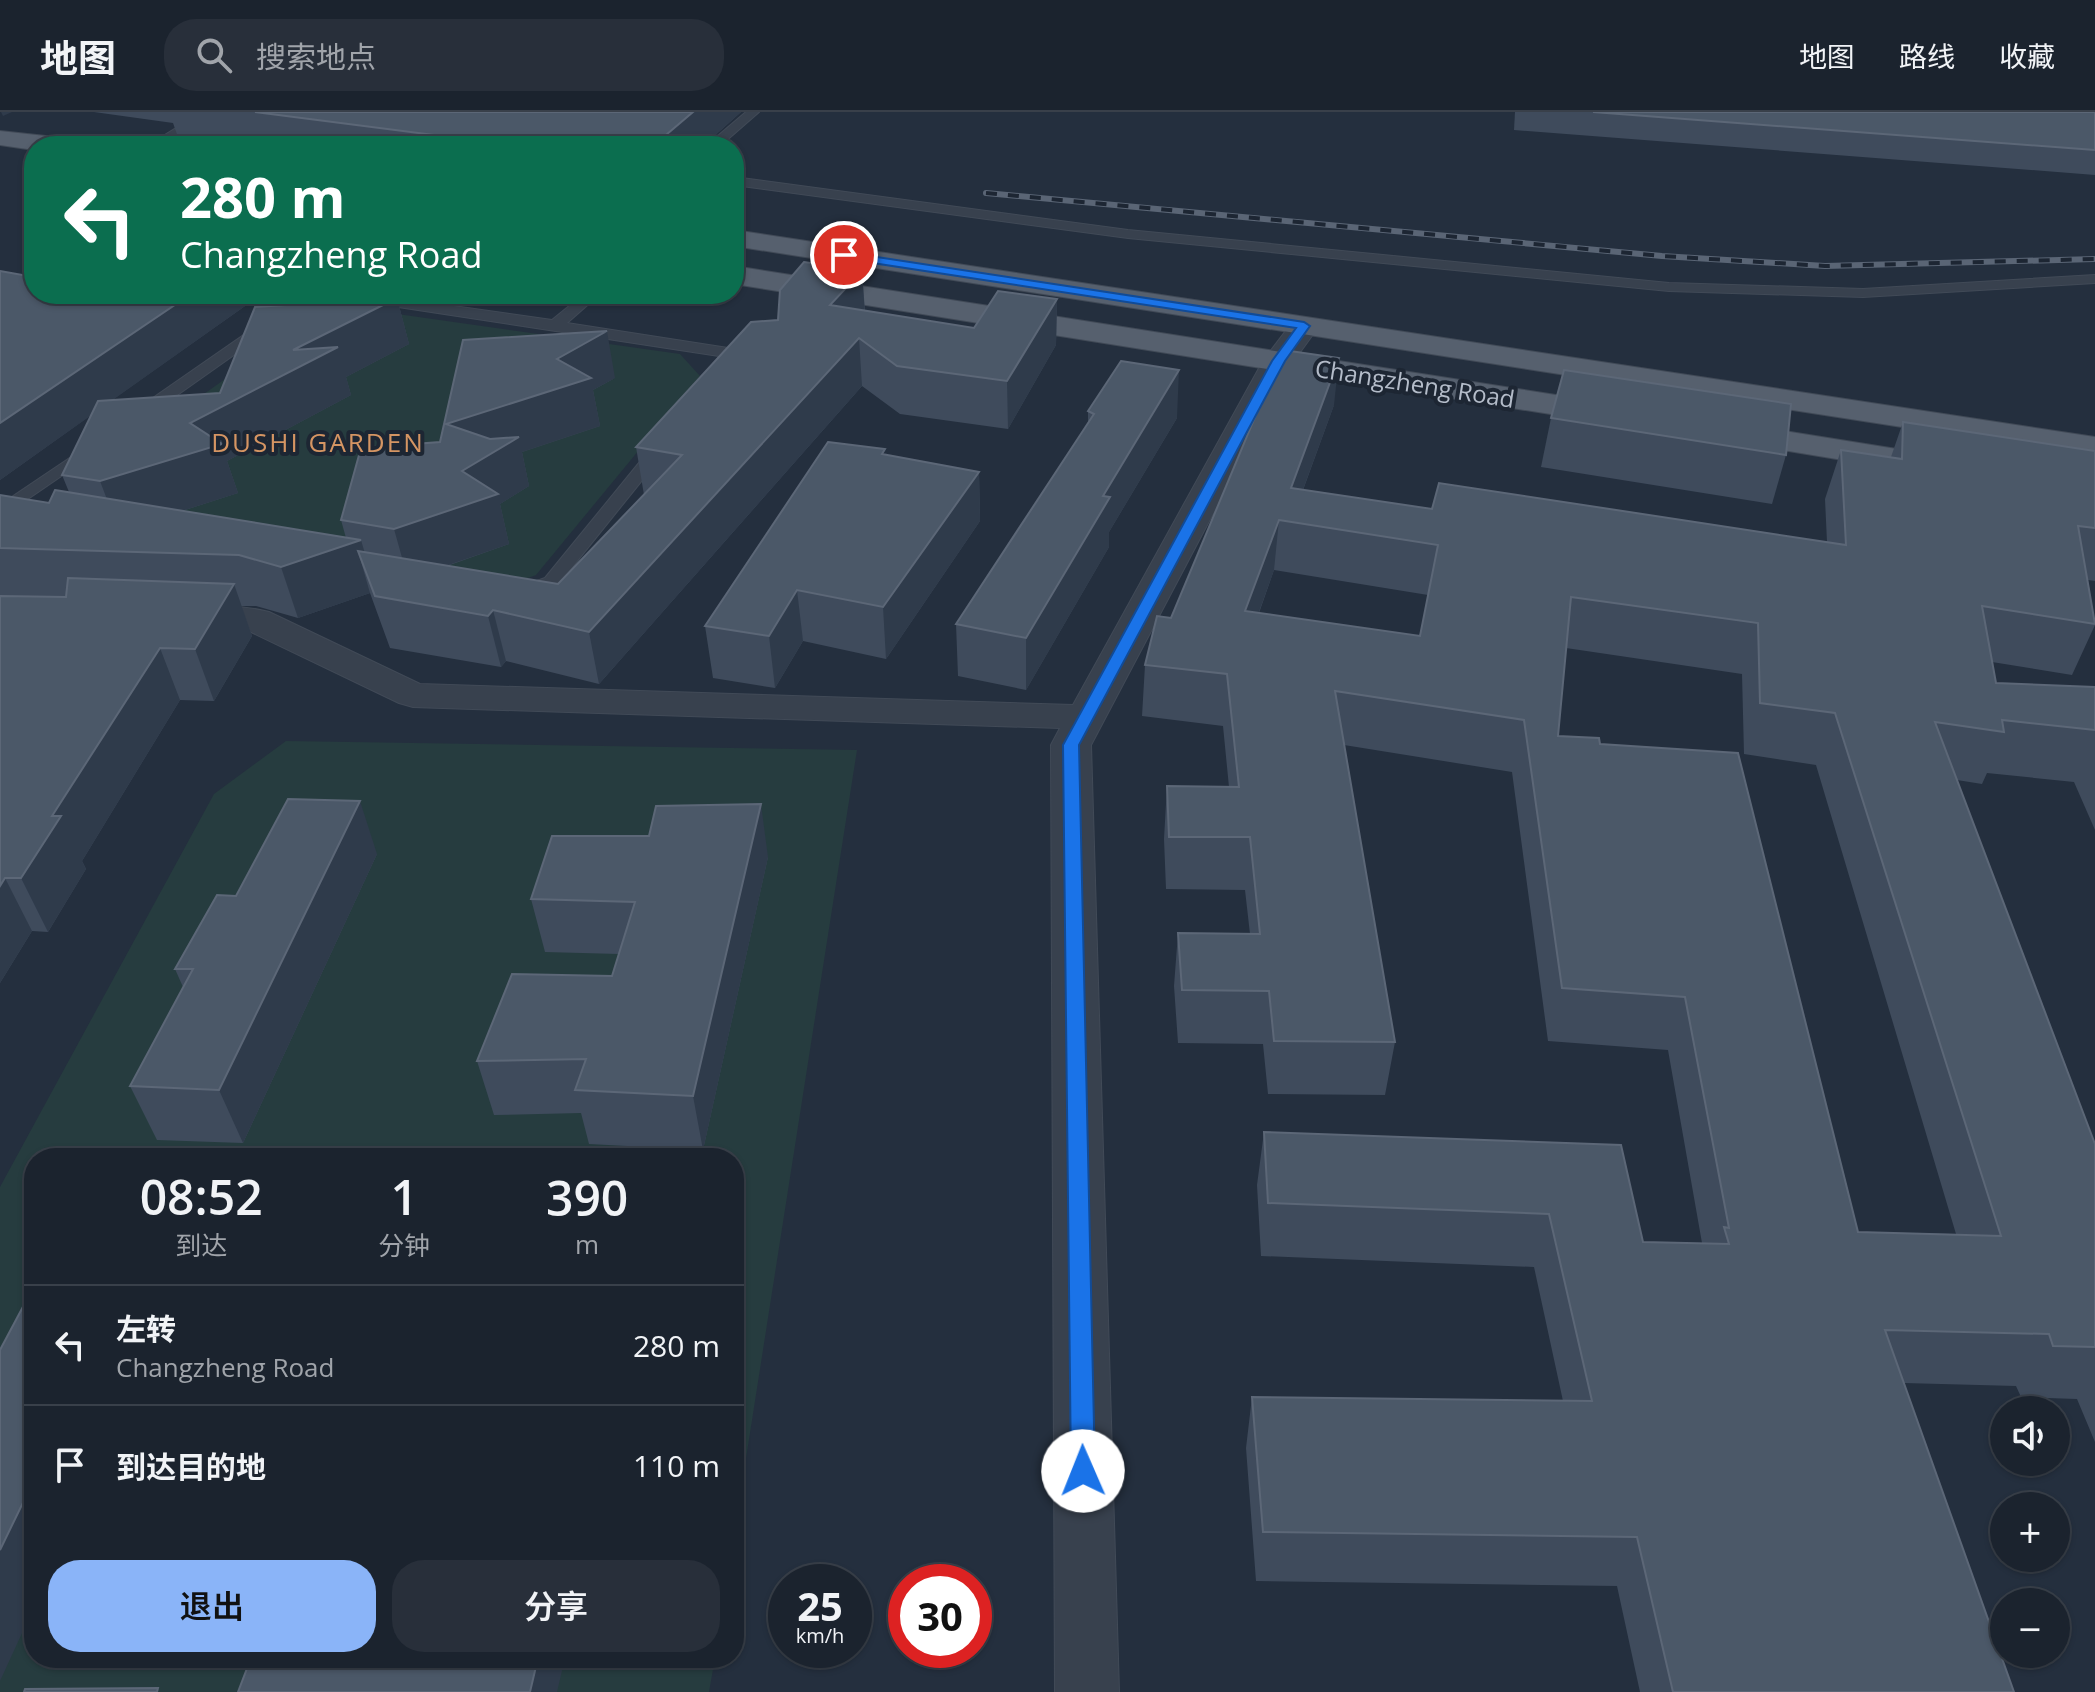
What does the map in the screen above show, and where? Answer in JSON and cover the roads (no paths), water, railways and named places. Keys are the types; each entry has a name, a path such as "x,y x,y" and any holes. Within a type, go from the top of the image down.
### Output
{"main road":[{"path":"0,138 24,141"},
{"path":"0,159 24,163"},
{"name":"Changzheng Road","path":"744,240 1291,343 1640,418"},
{"name":"Changzheng Road","path":"744,276 2095,447"},
{"path":"1702,428 1938,466"}],"street":[{"path":"1087,1692 1071,745 1291,343"},
{"path":"144,616 256,620 413,695 1086,717"}],"lane":[{"path":"170,136 211,112"},
{"path":"724,136 753,112"},
{"path":"744,182 1128,234 1669,287 1863,293 2095,279"},
{"path":"130,422 299,304"},
{"path":"409,304 728,353 723,368 704,392"},
{"path":"555,325 581,304"},
{"path":"498,602 551,582 666,439"},
{"path":"5,517 104,440"}],"railway":[{"path":"986,193 1662,256 1825,266 2095,259"}],"district":[{"name":"DUSHI GARDEN","path":"318,442"}]}
